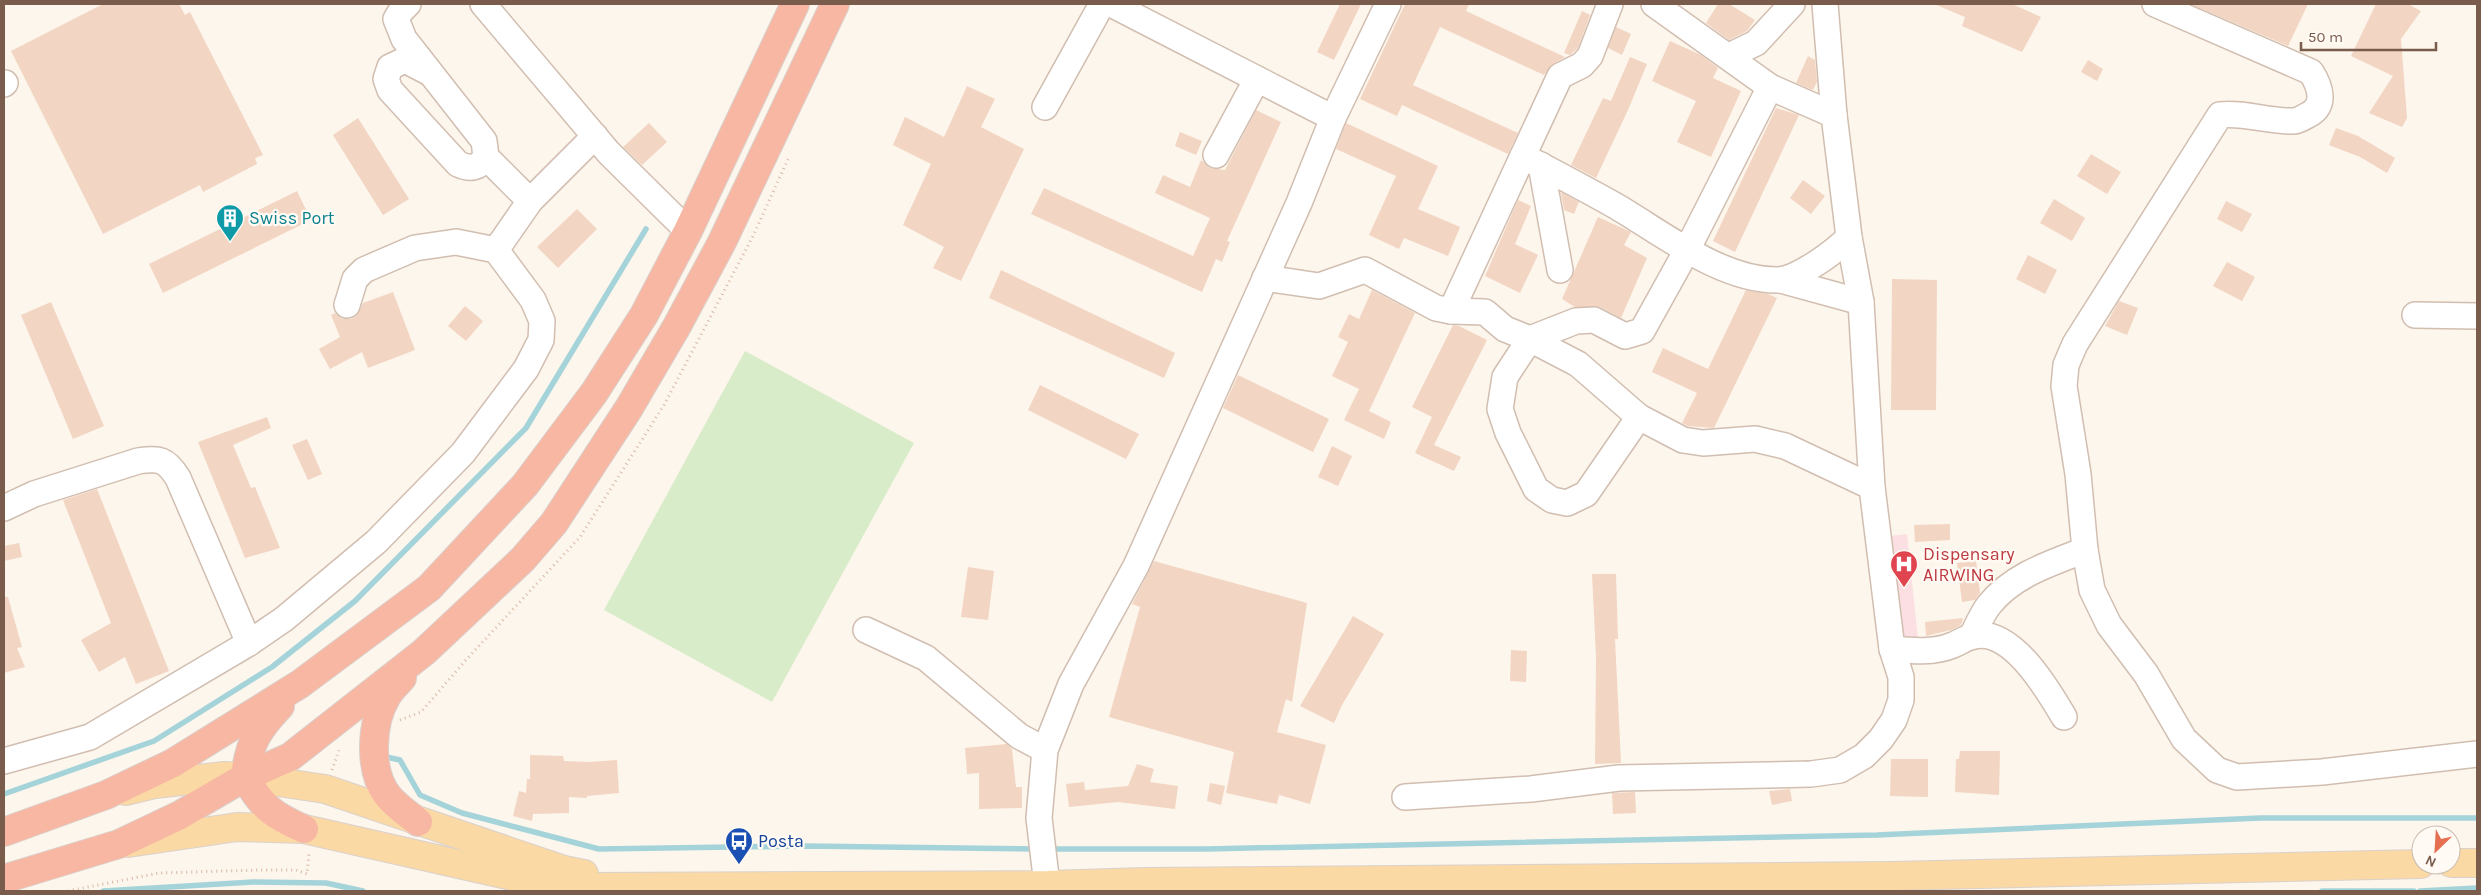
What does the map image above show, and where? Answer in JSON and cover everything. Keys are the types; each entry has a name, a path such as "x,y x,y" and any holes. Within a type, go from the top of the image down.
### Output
{"highway":[{"path":"4,832 106,795 173,763 300,684 429,588 525,485 599,385 644,315 688,232 795,4"},
{"path":"4,879 119,844 180,815 244,777 290,757 424,652 522,559 554,523 629,408 677,326 722,242 835,4"},
{"path":"418,822 388,796 378,778 374,754 375,729 387,697 424,652"},
{"path":"300,684 262,724 251,743 244,777 258,799 278,818 304,828"}],"main road":[{"path":"106,795 155,784 224,776 244,777 325,789 564,870 647,887"},
{"path":"119,844 237,827 304,828 542,887 858,888 1911,883 2411,864"},
{"path":"2461,863 2477,863"}],"lane":[{"path":"408,4 401,10 396,19 404,40 484,141 483,162"},
{"path":"483,4 609,153 688,232"},
{"path":"1045,107 1102,4"},
{"path":"1111,4 1333,118"},
{"path":"1047,886 1041,850 1039,818 1045,750 1071,684 1136,566 1265,278 1333,118 1388,4"},
{"path":"1451,311 1532,160 1560,76 1582,66 1590,56 1610,4"},
{"path":"1654,4 1770,87 1834,115"},
{"path":"1729,56 1756,43 1792,4"},
{"path":"1405,797 1531,789 1619,778 1810,774 1840,770 1864,756 1881,739 1894,720 1902,700 1901,677 1892,649 1872,487 1861,302 1849,237 1834,115 1825,4"},
{"path":"2155,4 2311,72 2320,86 2321,101 2314,112 2295,121 2232,114 2220,115 2075,344 2066,365 2064,386 2078,474 2085,550 2092,590 2108,625 2146,674 2184,739 2217,770 2238,777 2322,772 2477,754"},
{"path":"432,74 405,60 390,67 386,79 390,90 458,164 468,168 483,162"},
{"path":"1216,155 1257,78"},
{"path":"1639,417 1586,494 1567,503 1552,500 1536,490 1508,433 1500,409 1505,377 1530,339 1576,321 1594,320 1625,336 1642,331 1687,250 1770,87"},
{"path":"496,250 530,201 595,136"},
{"path":"1532,160 1613,205 1687,250 1729,270 1760,279 1781,280 1861,302"},
{"path":"1532,160 1560,270"},
{"path":"483,162 505,177 530,201"},
{"path":"1781,280 1814,265 1841,246 1849,237"},
{"path":"4,761 90,737 249,643 284,619 376,542 463,453 526,369 540,340 542,321 533,300 496,250 456,242 415,248 364,270 356,279 347,305"},
{"path":"1265,278 1319,286 1365,270 1436,308 1451,311 1485,312 1505,329 1530,339 1578,364 1639,417 1684,440 1703,443 1755,439 1785,446 1872,487"},
{"path":"2415,315 2477,316"},
{"path":"4,508 34,494 138,461 156,459 169,464 178,478 249,643"},
{"path":"1972,636 1988,606 2008,584 2031,571 2085,550"},
{"path":"866,630 926,658 1019,736 1045,750"},
{"path":"1892,649 1924,652 1953,646 1972,636 1987,636 2004,642 2039,676 2064,717"}],"shaded area":[{"name":"Dispensary AIRWING","path":"1907,534 1918,639 1901,641 1890,536"}],"green space":[{"path":"745,351 914,443 772,702 604,610"}],"building":[{"path":"103,4 179,4 185,15 190,12 263,155 255,158 257,164 203,192 200,185 103,234 11,51"},
{"path":"1340,4 1361,4 1334,60 1317,52"},
{"path":"1405,4 1469,4 1466,11 1565,57 1553,64 1544,75 1440,27 1413,85 1518,133 1508,154 1402,105 1397,116 1360,99"},
{"path":"1718,4 1729,4 1755,20 1747,31 1729,40 1706,23"},
{"path":"1934,4 2012,4 2041,17 2022,52 1962,26 1965,17"},
{"path":"2190,4 2308,4 2288,46"},
{"path":"2376,4 2408,4 2421,11 2401,39 2407,118 2402,127 2369,113 2393,76 2351,56"},
{"path":"1582,11 1590,15 1578,48 1570,55 1564,53"},
{"path":"1616,27 1631,34 1622,55 1608,48"},
{"path":"1670,41 1701,55 1718,68 1713,78 1741,91 1711,157 1677,142 1696,101 1652,81"},
{"path":"1808,56 1815,60 1817,82 1813,90 1796,83"},
{"path":"1630,57 1647,64 1596,178 1571,165 1603,98 1611,101"},
{"path":"2088,60 2103,69 2097,81 2081,72"},
{"path":"967,86 995,99 981,127 1024,149 961,281 933,268 944,247 903,225 931,164 893,145 905,117 944,137"},
{"path":"1776,108 1799,115 1735,252 1713,241"},
{"path":"1256,110 1281,122 1227,241 1230,242 1222,262 1216,259 1202,292 1031,214 1044,188 1193,256 1210,218 1155,193 1163,175 1190,187 1201,160 1210,168 1225,170"},
{"name":"Swiss Port","path":"358,118 409,199 383,215 333,135"},
{"path":"649,123 667,142 642,165 623,147"},
{"path":"1346,123 1438,166 1418,209 1460,227 1448,256 1404,238 1399,249 1369,235 1396,176 1336,149"},
{"path":"2336,128 2358,136 2395,158 2387,173 2360,157 2329,145"},
{"path":"1180,132 1202,141 1196,155 1175,146"},
{"path":"2091,154 2121,172 2107,194 2077,176"},
{"path":"1803,180 1825,196 1811,214 1790,198"},
{"name":"Swiss Port","path":"297,191 311,220 163,293 149,264"},
{"path":"1561,192 1579,202 1574,214 1564,210"},
{"path":"2054,199 2085,218 2072,241 2040,223"},
{"path":"1518,200 1531,206 1515,244 1538,255 1520,293 1485,276"},
{"path":"2226,201 2252,214 2242,232 2217,219"},
{"path":"577,209 597,229 558,268 537,247"},
{"path":"1598,217 1631,232 1624,245 1647,258 1621,318 1600,307 1575,307 1562,299"},
{"path":"2028,255 2057,270 2045,294 2016,279"},
{"path":"2227,262 2255,277 2242,301 2213,286"},
{"path":"1001,270 1175,353 1164,378 989,298"},
{"path":"1892,279 1937,280 1936,410 1891,410"},
{"path":"1372,290 1415,313 1369,411 1391,422 1384,439 1344,420 1359,389 1332,376 1348,342 1338,337 1349,314 1359,319"},
{"path":"1746,290 1768,294 1777,298 1714,428 1688,426 1682,423 1697,393 1652,372 1663,348 1708,369"},
{"path":"393,292 415,350 368,368 362,352 330,369 319,349 340,337 331,315 335,313 342,319 351,319 357,315 363,303"},
{"path":"2119,301 2138,308 2127,335 2105,326"},
{"path":"51,302 104,426 73,439 21,315"},
{"path":"465,306 483,321 466,341 448,326"},
{"path":"1453,325 1459,326 1487,340 1434,445 1461,457 1454,471 1415,453 1432,417 1412,407"},
{"path":"1238,375 1329,419 1313,452 1223,408"},
{"path":"1040,385 1139,434 1126,459 1028,410"},
{"path":"267,417 271,428 233,445 251,488 255,487 280,548 245,558 198,442"},
{"path":"307,439 322,474 308,480 292,445"},
{"path":"1332,446 1352,456 1338,486 1318,477"},
{"path":"97,489 169,671 136,684 125,657 99,672 81,640 111,623 63,500"},
{"path":"1950,524 1950,540 1915,542 1914,525"},
{"path":"19,543 22,557 4,561 4,546"},
{"path":"1154,561 1307,603 1292,702 1286,699 1277,732 1326,745 1310,804 1279,795 1277,804 1226,793 1234,752 1109,717 1140,607 1132,604"},
{"path":"1976,561 1980,593 1975,600 1962,602 1957,563"},
{"path":"968,567 994,571 988,620 961,617"},
{"path":"1592,574 1616,574 1618,639 1615,639 1621,763 1595,764 1596,657"},
{"path":"4,597 8,597 22,647 17,648 25,667 4,673"},
{"path":"1353,616 1384,634 1342,705 1334,723 1300,706"},
{"path":"1963,618 1961,625 1951,630 1926,636 1925,622"},
{"path":"1511,650 1527,651 1526,682 1510,681"},
{"path":"1007,744 1012,749 1016,787 1022,787 1022,808 979,809 979,773 967,774 965,748"},
{"path":"1960,751 2000,751 1999,795 1955,792 1956,759 1959,759"},
{"path":"530,755 563,756 564,761 617,760 619,793 587,796 587,798 569,797 569,813 533,814 532,821 513,816 519,791 526,793 527,779 530,779"},
{"path":"1891,759 1928,759 1928,797 1890,796"},
{"path":"1137,764 1154,769 1150,782 1178,786 1175,809 1118,802 1069,807 1066,784 1084,782 1085,790 1128,786"},
{"path":"1210,783 1225,786 1221,805 1207,801"},
{"path":"1790,789 1792,801 1772,805 1769,791"},
{"path":"1635,792 1636,813 1613,814 1612,793"}],"waterway":[{"path":"4,794 154,741 272,667 355,601 526,428 646,229"},
{"path":"382,756 400,760 420,795 462,813 599,849 805,846 1036,849"},
{"path":"1050,849 1206,849 1877,835 2260,818 2477,818"},
{"path":"103,891 253,882 326,883 363,891"},
{"path":"2420,891 2477,888"},
{"path":"2322,891 2414,891"}],"place":[{"name":"Swiss Port","path":"230,242"},
{"name":"Dispensary AIRWING","path":"1904,588"},
{"name":"Posta","path":"739,865"}]}
